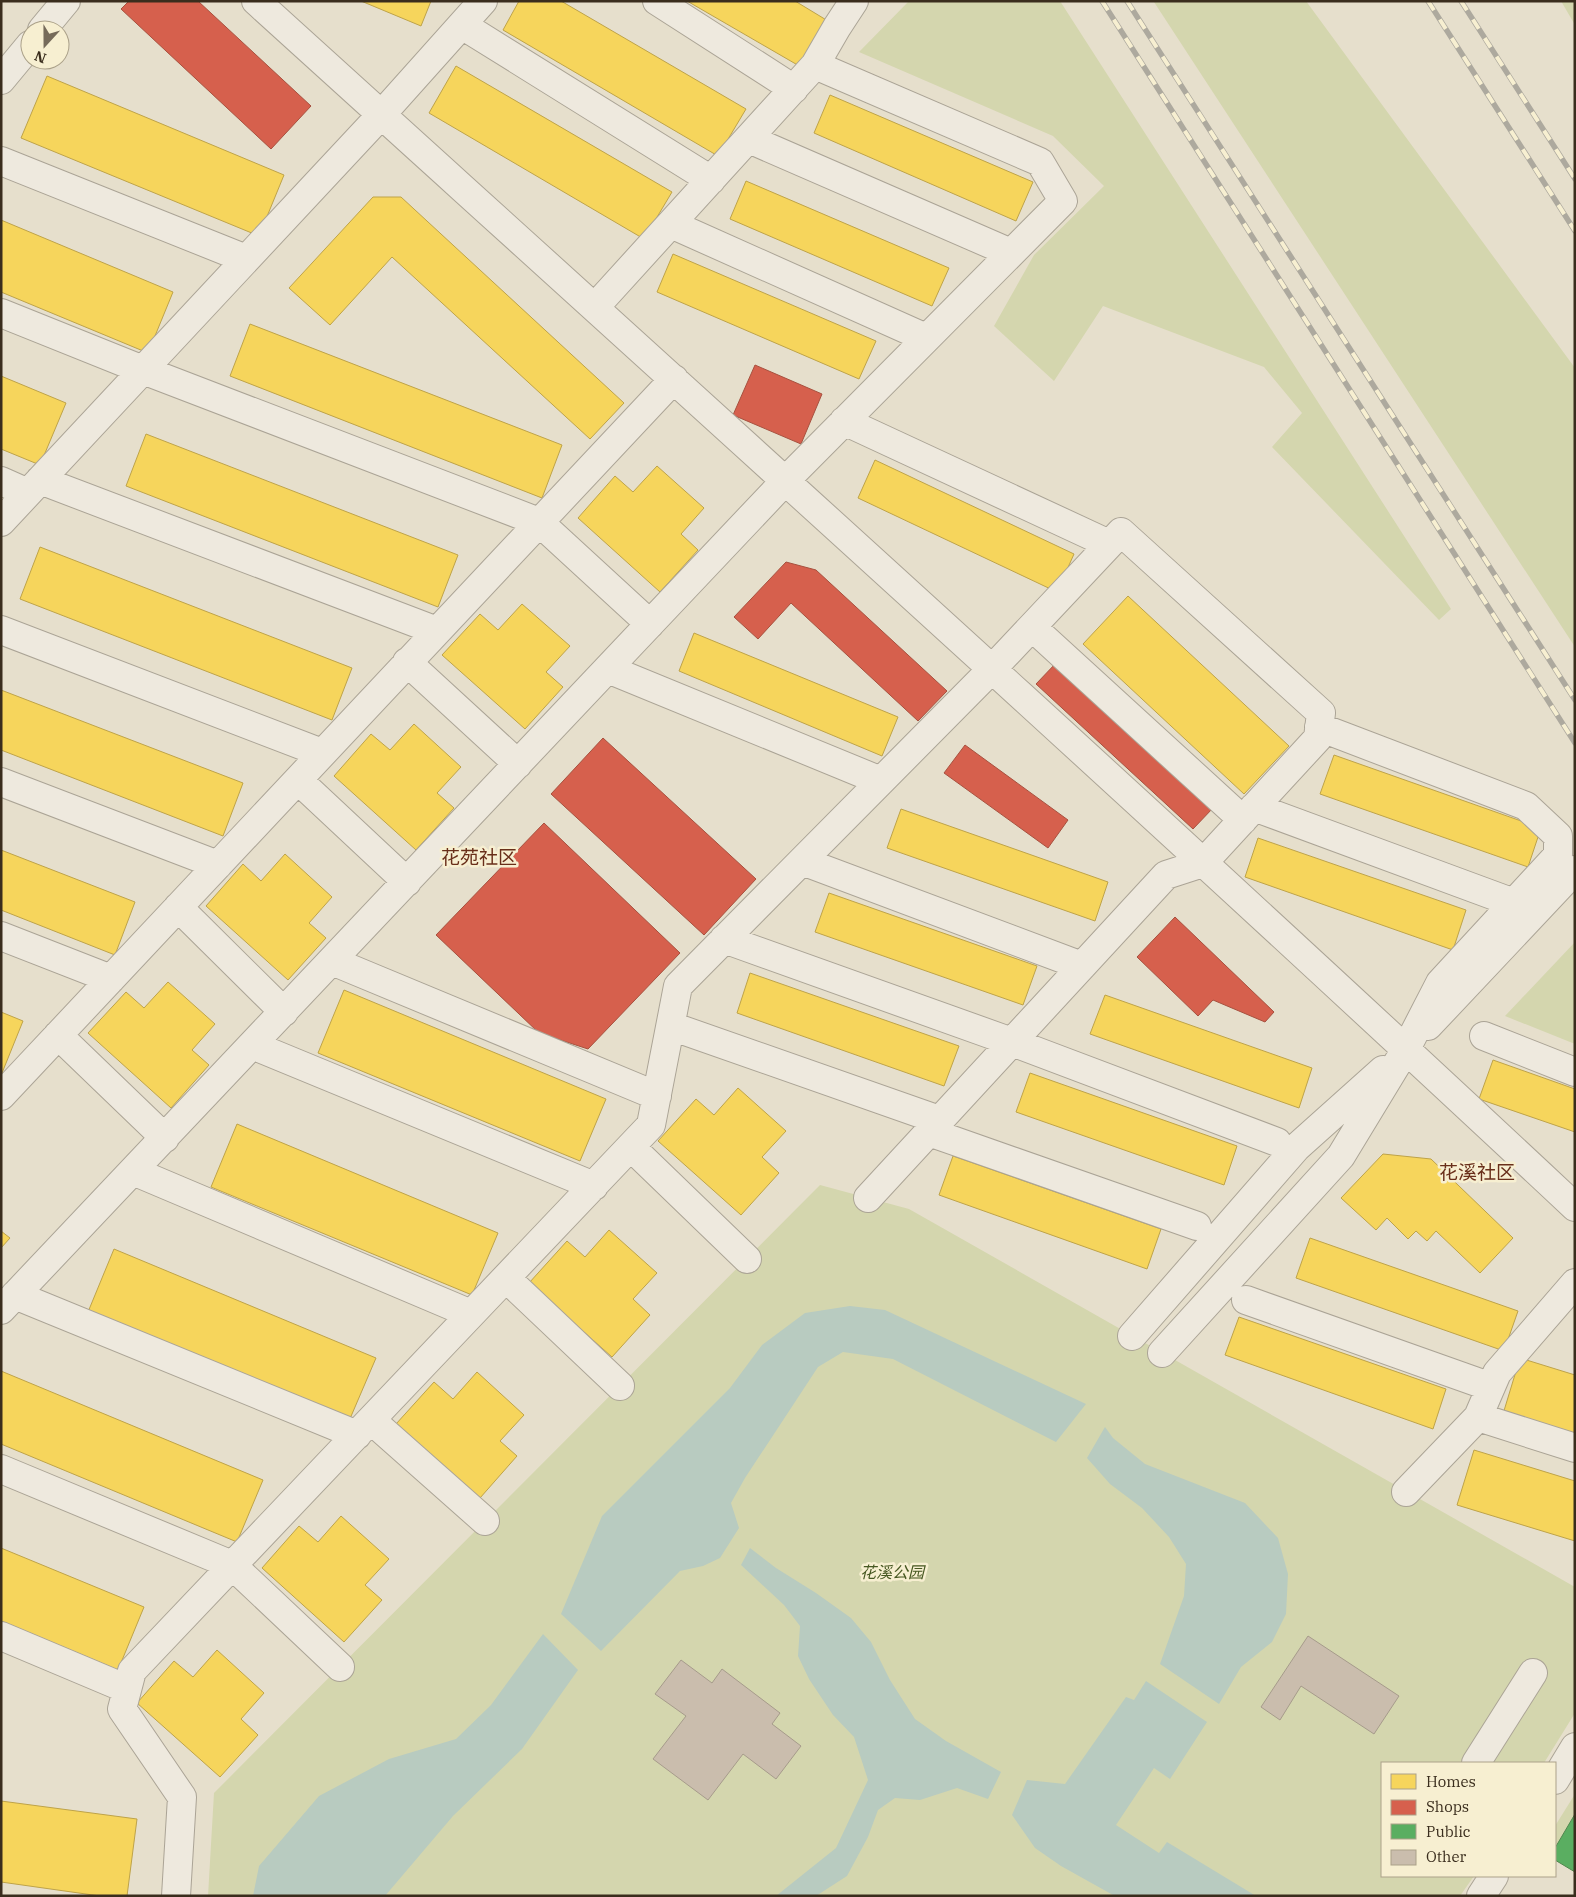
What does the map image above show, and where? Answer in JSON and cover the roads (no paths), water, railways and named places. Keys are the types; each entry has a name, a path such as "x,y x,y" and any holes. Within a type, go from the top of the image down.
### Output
{"street":[{"path":"50,20 66,1"},
{"path":"256,1 786,480 1406,1049 1575,1207"},
{"path":"1,522 381,115 483,1"},
{"path":"657,1 794,88"},
{"path":"595,307 815,65 854,1"},
{"path":"462,25 711,180"},
{"path":"1,80 20,57"},
{"path":"485,1521 364,1427 8,1303 786,480 1063,200 1040,162 815,65"},
{"path":"749,138 1011,253"},
{"path":"1,161 246,260"},
{"path":"671,224 926,338"},
{"path":"1,313 143,370 539,522 650,624"},
{"path":"1,1096 674,379"},
{"path":"844,421 1109,544"},
{"path":"1,482 34,486 437,631"},
{"path":"176,1896 182,1798 122,1709 132,1671 651,1126 678,986 992,669 1121,532 1321,713 1318,738 1203,863 1166,875 868,1198"},
{"path":"1032,627 1249,814 1514,903"},
{"path":"1,630 322,753"},
{"path":"407,662 518,764"},
{"path":"608,669 881,781"},
{"path":"1162,1353 1341,1156 1406,1049 1440,983 1558,854 1558,836 1526,806 1319,727"},
{"path":"298,780 407,882"},
{"path":"1,782 218,865"},
{"path":"802,861 1082,966"},
{"path":"1132,1336 1297,1147 1406,1049 1575,870"},
{"path":"178,907 284,1012"},
{"path":"1,936 111,979"},
{"path":"724,940 1012,1042 1277,1142"},
{"path":"332,962 657,1096"},
{"path":"670,1026 1196,1226"},
{"path":"58,1036 164,1138"},
{"path":"1484,1036 1575,1072"},
{"path":"252,1045 594,1186"},
{"path":"631,1147 747,1259"},
{"path":"133,1172 471,1314"},
{"path":"506,1278 620,1386"},
{"path":"1406,1492 1478,1417 1497,1373 1575,1283"},
{"path":"1246,1300 1491,1387"},
{"path":"1478,1417 1575,1448"},
{"path":"1,1469 232,1565 340,1667"},
{"path":"1,1636 127,1689"},
{"path":"1477,1762 1533,1673"},
{"path":"1556,1778 1575,1747"},
{"path":"1482,1896 1493,1877"}],"railway":[{"path":"1102,1 1575,743"},
{"path":"1127,1 1575,700"},
{"path":"1428,1 1575,231"},
{"path":"1461,1 1575,179"}],"district":[{"name":"花苑社区","path":"479,857"},
{"name":"花溪社区","path":"1477,1172"}],"park label":[{"name":"花溪公园","path":"892,1572"}]}
